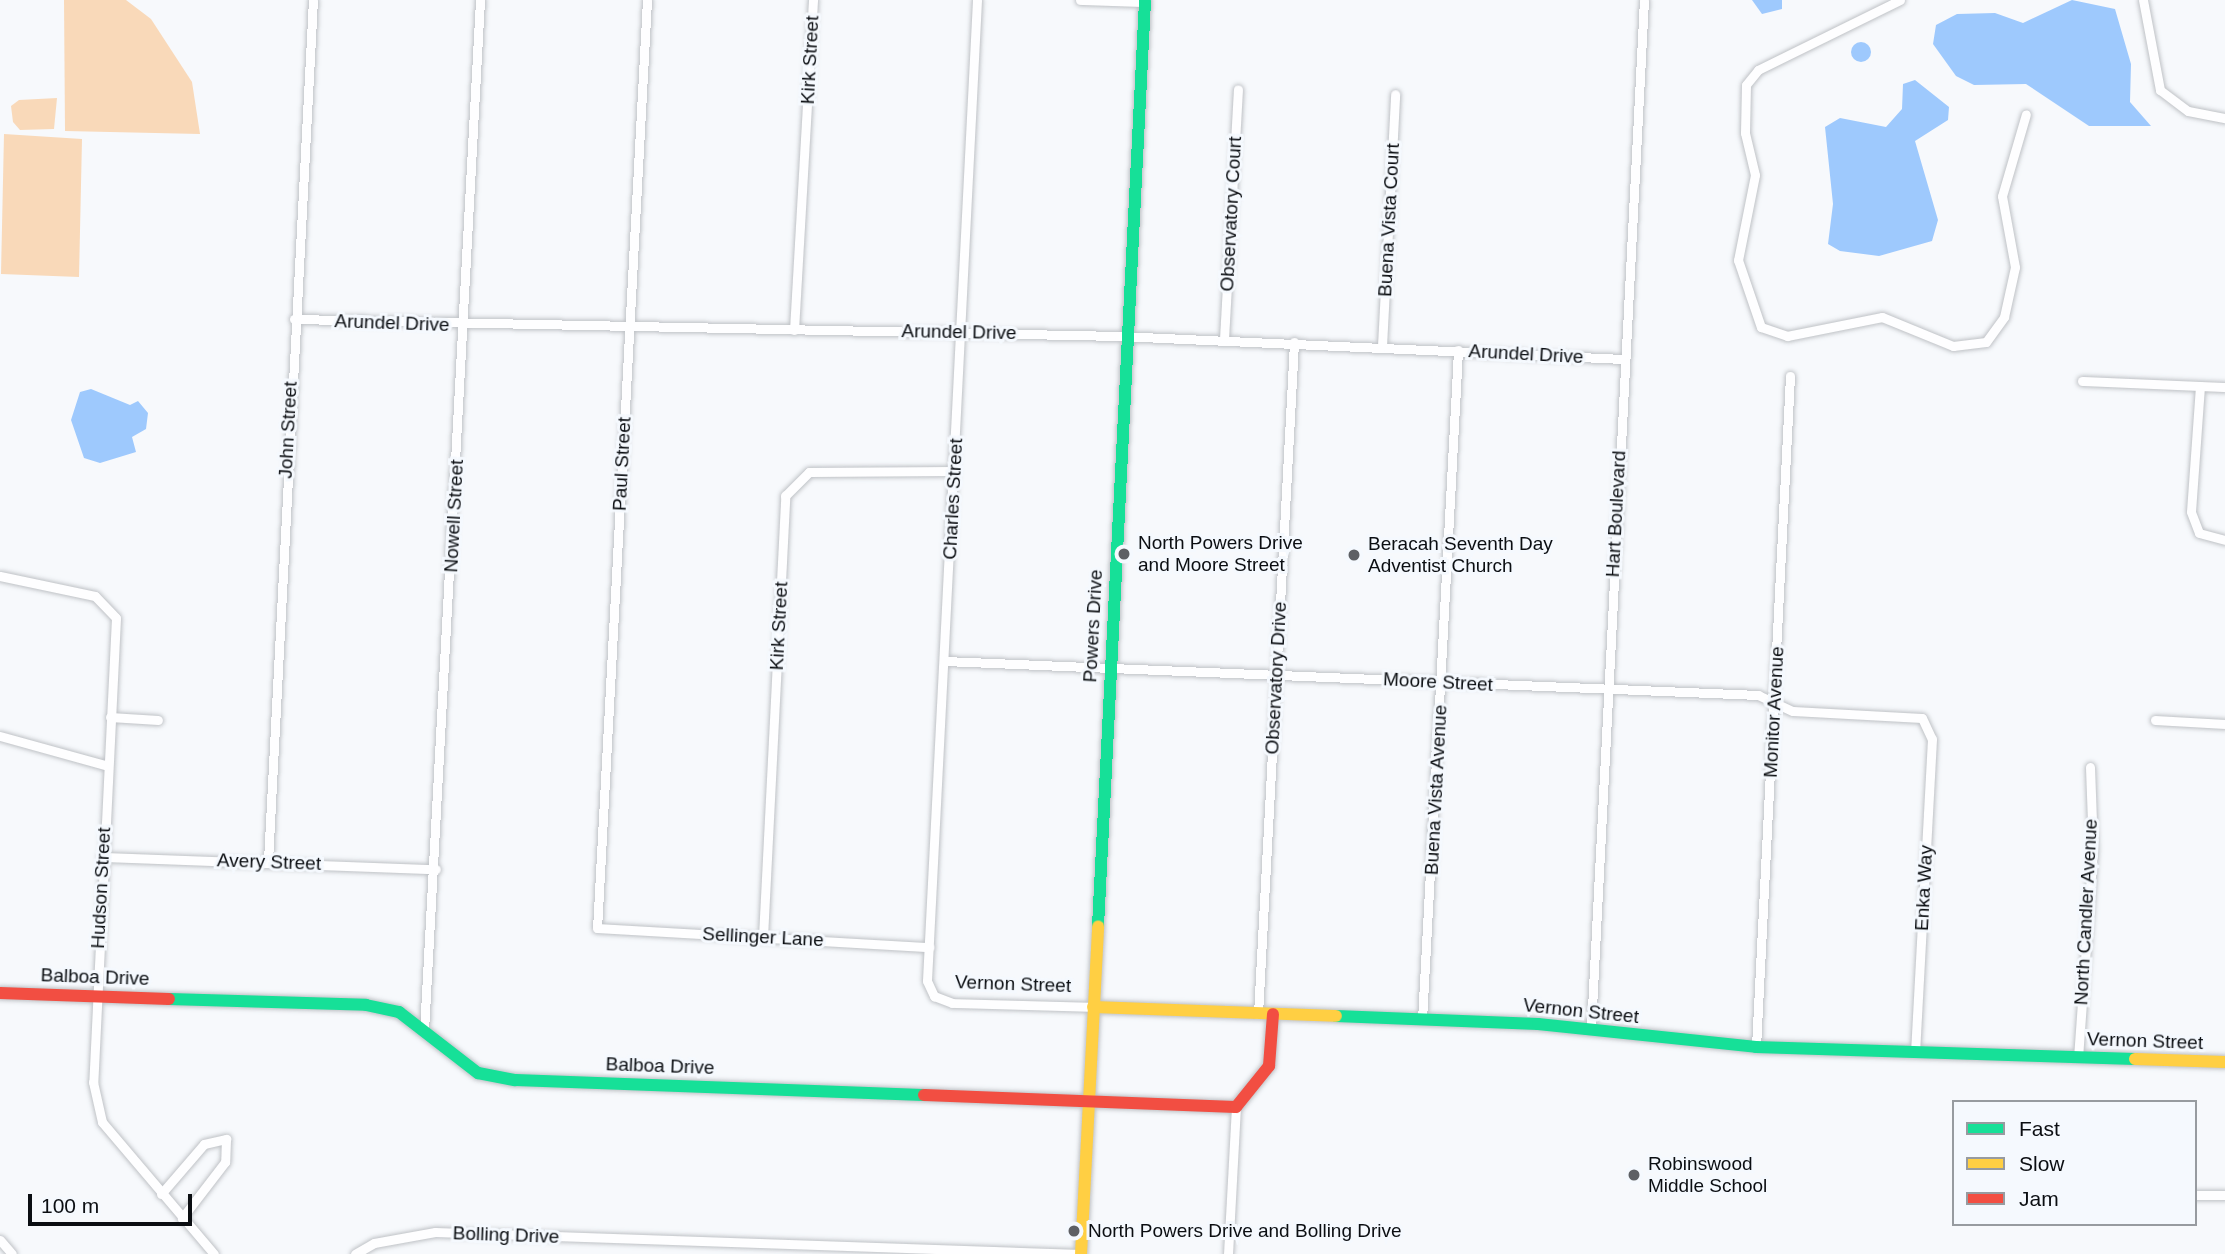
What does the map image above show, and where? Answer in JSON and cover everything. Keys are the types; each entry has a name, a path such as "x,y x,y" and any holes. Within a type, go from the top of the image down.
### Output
{"street":[{"name":"John Street","path":"268,861 294,319 313,0"},
{"name":"Nowell Street","path":"424,1031 436,869 480,0"},
{"name":"Paul Street","path":"597,928 647,0"},
{"name":"Kirk Street","path":"794,330 813,0"},
{"name":"Charles Street","path":"934,996 927,981 977,0"},
{"path":"1080,0 1145,1"},
{"name":"Hart Boulevard","path":"1591,1028 1644,0"},
{"path":"1900,0 1758,70 1746,85 1745,133 1755,175 1738,260 1761,327 1787,336 1882,317 1953,346 1986,342 1999,329 2015,267 2002,188 2026,114"},
{"path":"2143,0 2160,90 2188,111 2225,118"},
{"name":"Powers Drive","path":"1081,1254 1145,1"},
{"name":"Observatory Court","path":"1224,339 1238,89"},
{"name":"Buena Vista Court","path":"1382,346 1395,94"},
{"name":"Arundel Drive","path":"294,319 464,327 1127,336 1625,359"},
{"name":"Observatory Drive","path":"1258,1014 1294,342"},
{"name":"Buena Vista Avenue","path":"1422,1020 1458,350"},
{"name":"Monitor Avenue","path":"1756,1047 1790,376"},
{"path":"2082,382 2225,387"},
{"path":"2200,386 2191,512 2199,533 2225,541"},
{"name":"Kirk Street","path":"763,937 785,495 809,472 954,471"},
{"name":"Hudson Street","path":"0,576 95,596 111,607 116,626 102,857 93,1082 102,1122 214,1254"},
{"name":"Moore Street","path":"944,661 1607,691 1758,695 1793,711 1928,723"},
{"path":"110,717 158,720"},
{"path":"2155,720 2225,724"},
{"name":"Enka Way","path":"1915,1053 1928,723"},
{"path":"0,736 108,766"},
{"name":"North Candler Avenue","path":"2078,1058 2094,849 2090,767"},
{"name":"Avery Street","path":"102,857 436,869"},
{"name":"Sellinger Lane","path":"597,928 929,947"},
{"name":"Balboa Drive","path":"0,993 366,1005 399,1012 478,1073 514,1080 1236,1107"},
{"name":"Vernon Street","path":"934,996 953,1003 1591,1028 1756,1047 2225,1062"},
{"path":"1228,1254 1236,1107 1269,1066 1273,1014"},
{"path":"161,1194 204,1144 226,1139 225,1162 182,1218"},
{"path":"2197,1195 2225,1195"},
{"name":"Bolling Drive","path":"355,1254 374,1243 435,1232 926,1251 1081,1254"},
{"path":"0,1240 12,1254"}],"shaded area":[{"path":"64,0 126,0 151,19 192,82 200,134 65,131"},
{"path":"57,98 54,129 20,130 13,122 11,106 19,100"},
{"path":"4,134 82,139 79,277 1,274"}],"water":[{"path":"1752,0 1782,0 1782,9 1762,14"},
{"path":"2072,0 2115,9 2131,64 2130,102 2151,126 2089,126 2026,84 1974,85 1956,76 1933,44 1936,25 1957,14 1995,13 2023,23"},
{"path":"1861,42 1868,45 1871,52 1868,59 1861,62 1854,59 1851,52 1854,45"},
{"path":"1915,80 1949,107 1948,120 1915,141 1938,220 1932,241 1879,256 1840,251 1828,244 1833,204 1825,127 1840,118 1886,127 1902,109 1903,84"},
{"path":"91,389 130,405 138,401 148,413 146,429 132,437 136,452 100,463 84,458 71,420 80,392"}],"traffic: fast":[{"path":"1098,926 1145,0"},
{"path":"169,999 366,1005 399,1012 478,1073 515,1080 924,1095"},
{"path":"1336,1016 1538,1024 1756,1047 2135,1059"}],"traffic: slow":[{"path":"1081,1254 1098,926"},
{"path":"1093,1007 1336,1016"},
{"path":"2135,1059 2225,1062"}],"traffic: jam":[{"path":"0,993 169,999"},
{"path":"924,1095 1236,1107 1269,1066 1273,1014"}],"place":[{"name":"North Powers Drive and Moore Street","path":"1124,554"},
{"name":"Beracah Seventh Day Adventist Church","path":"1354,555"},
{"name":"Robinswood Middle School","path":"1634,1175"},
{"name":"North Powers Drive and Bolling Drive","path":"1074,1231"}]}
